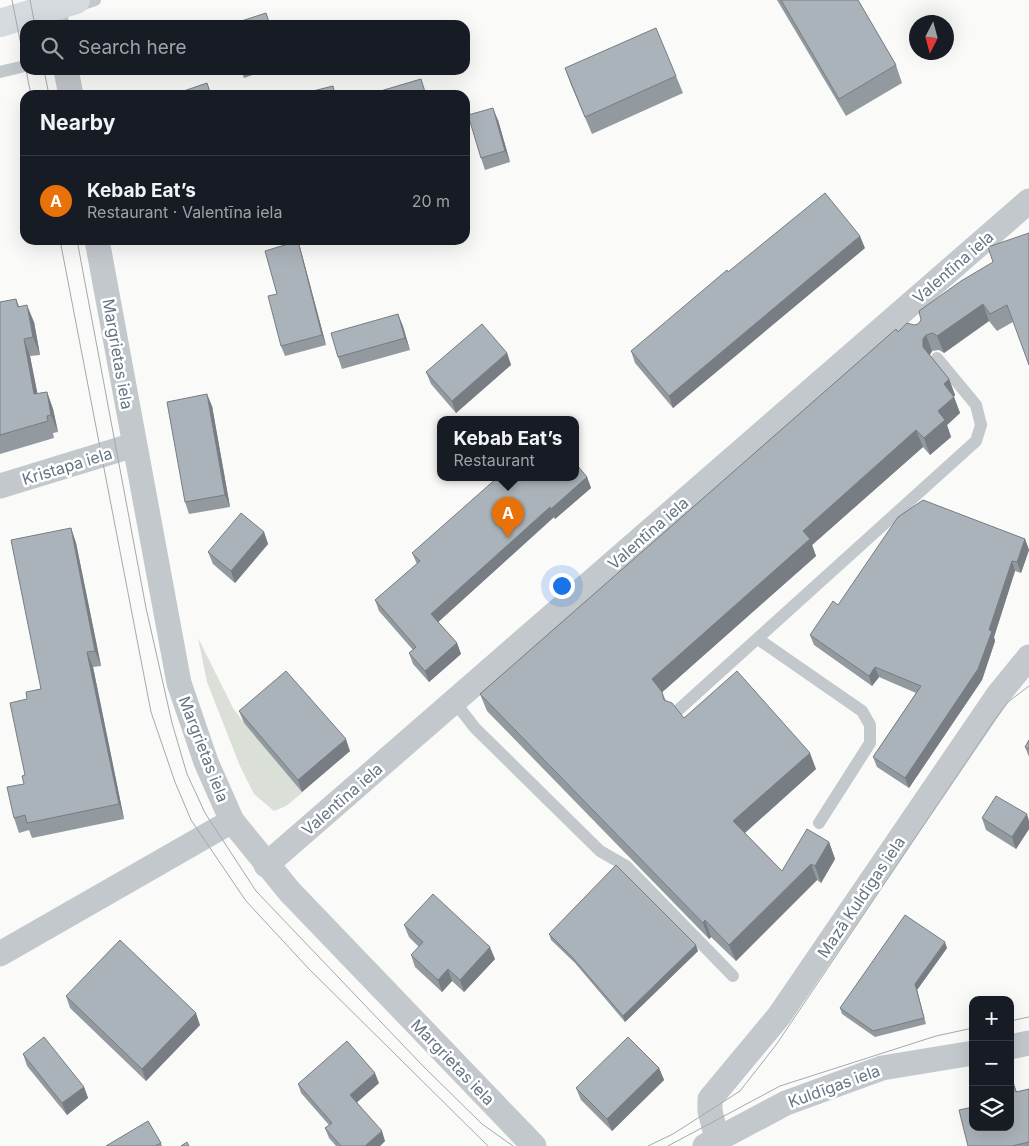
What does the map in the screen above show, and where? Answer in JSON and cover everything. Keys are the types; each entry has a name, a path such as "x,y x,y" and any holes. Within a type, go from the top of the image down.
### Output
{"main road":[{"path":"0,23 60,9"}],"street":[{"path":"67,75 70,90"},
{"name":"Valentīna iela","path":"266,865 454,701 904,316 1029,201"},
{"name":"Margrietas iela","path":"98,245 179,683 206,762 232,821 266,865 534,1146"},
{"name":"Kristapa iela","path":"0,486 134,445"},
{"name":"Mazā Kuldīgas iela","path":"711,1143 710,1099 780,1016 998,695 1029,657"},
{"path":"0,954 232,821"},
{"path":"1014,1045 1029,1043"},
{"name":"Kuldīgas iela","path":"711,1143 786,1103 882,1068 969,1054"}],"lane":[{"path":"60,9 95,0"},
{"path":"0,72 20,67"},
{"path":"676,712 976,441 981,425 976,405 938,358"},
{"path":"758,639 862,711 870,725 870,743 819,823"},
{"path":"454,701 482,735 600,851 626,866 733,976"}],"shaded area":[{"path":"198,638 233,708 303,792 286,806 274,811 254,794 240,766 207,682"}],"building":[{"path":"781,0 858,0 896,65 839,99"},
{"path":"266,13 268,20 244,20"},
{"path":"656,28 676,76 585,117 565,68"},
{"path":"421,79 424,90 384,90"},
{"path":"207,83 209,90 187,90"},
{"path":"333,86 334,90 317,90"},
{"path":"493,108 505,151 481,158 470,122 470,114"},
{"path":"825,193 860,236 669,396 631,351 727,270 728,272"},
{"path":"1029,233 1029,365 1007,305 990,314 983,304 937,336 933,333 926,335 923,339 923,347 949,379 944,384 954,397 938,411 945,420 924,438 916,430 803,531 810,539 652,679 662,692 664,700 672,703 684,718 737,671 810,753 733,821 782,871 807,829 829,842 815,866 811,864 729,945 705,920 703,923 480,694 896,329 898,332 907,323 918,324 921,320 919,311 961,281 993,262 988,247"},
{"path":"285,245 299,245 322,335 281,346 268,296 277,294 265,251"},
{"path":"16,299 18,307 27,305 33,337 24,339 34,394 47,392 51,415 47,416 48,421 0,435 0,302"},
{"path":"398,314 405,338 338,357 331,333"},
{"path":"482,324 507,353 452,401 426,372"},
{"path":"207,394 225,495 185,502 167,402"},
{"path":"579,468 587,477 551,509 550,507 431,614 457,643 425,671 409,653 416,647 375,600 420,561 412,553 493,481 579,481"},
{"path":"923,500 1025,539 1017,562 1012,561 989,630 992,631 978,669 905,778 873,757 921,686 875,667 869,676 810,635 833,601 838,605 898,517"},
{"path":"241,513 264,532 231,571 208,552"},
{"path":"71,528 95,651 87,652 119,804 27,823 25,815 14,818 7,787 24,784 22,776 25,775 10,703 27,699 26,692 41,689 11,540"},
{"path":"286,671 346,739 298,780 239,711"},
{"path":"1029,740 1029,749 1025,747"},
{"path":"996,796 1027,814 1012,837 982,818"},
{"path":"616,865 696,945 623,1016 572,957 549,934"},
{"path":"433,894 490,947 460,980 448,969 438,980 411,955 423,942 404,925"},
{"path":"905,915 945,942 915,984 924,1018 873,1031 840,1008"},
{"path":"120,940 196,1013 142,1069 66,996"},
{"path":"44,1037 84,1087 62,1103 23,1054"},
{"path":"628,1037 659,1068 607,1119 576,1088"},
{"path":"347,1041 375,1073 350,1095 382,1131 365,1146 341,1146 325,1128 332,1123 298,1084"},
{"path":"1014,1085 1016,1092 1029,1089 1029,1142 1012,1146 968,1146 959,1110 969,1108 969,1131 1014,1131"},
{"path":"148,1121 161,1143 155,1146 106,1146"},
{"path":"187,1142 189,1146 181,1146"}],"tram line":[{"path":"12,0 20,40"},
{"path":"30,0 34,20"},
{"path":"27,75 30,90"},
{"path":"45,75 48,90"},
{"path":"61,245 151,712 175,782 191,820 246,901 309,969 488,1146"},
{"path":"78,245 146,608 172,723 187,774 205,813 256,891 422,1065 482,1124 513,1146"},
{"path":"648,1146 673,1134 740,1091 776,1045 993,722 1008,702 1029,686"},
{"path":"1014,1020 1029,1017"},
{"path":"668,1146 780,1086 936,1036 969,1029"}],"place":[{"name":"Kebab Eat’s","path":"508,538"}]}
